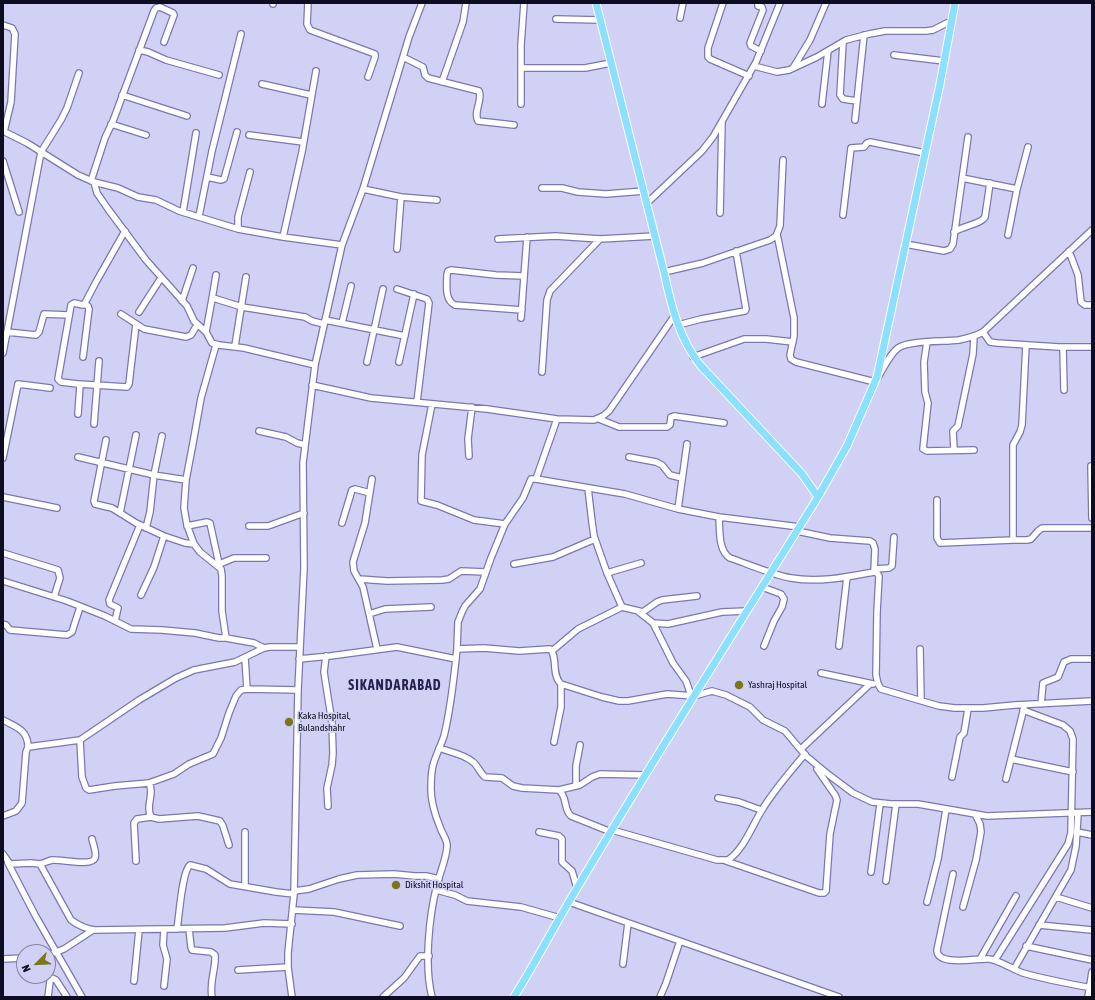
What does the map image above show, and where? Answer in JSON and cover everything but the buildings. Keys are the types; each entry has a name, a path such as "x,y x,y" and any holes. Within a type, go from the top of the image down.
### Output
{"main road":[{"path":"596,3 675,315 685,341 693,357 802,474 818,497"},
{"path":"514,997 645,775 693,696 799,529 847,446 876,380 925,153 955,3"}],"street":[{"path":"308,3 307,24 310,30 374,54 375,57 368,77"},
{"path":"292,997 288,967 288,953 294,892 299,647 304,568 303,463 312,385 315,365 342,245 363,189 409,37 422,3"},
{"path":"442,82 463,22 466,3"},
{"path":"521,104 521,44 524,3"},
{"path":"680,18 684,3"},
{"path":"723,3 708,48 708,57 749,76"},
{"path":"758,3 758,6 762,7 763,10 750,43 752,47 761,50"},
{"path":"647,203 702,151 749,76 780,3"},
{"path":"793,68 810,40 826,3"},
{"path":"164,42 174,15 173,13 160,7 156,8 154,11 105,138 92,181 97,193 146,260 186,306 197,325 206,332 212,343 216,345 235,346 315,365"},
{"path":"556,19 600,20"},
{"path":"754,66 777,72 793,68 843,42 864,35 885,31 926,31 940,28 951,21"},
{"path":"5,25 12,28 15,34 11,102 4,132 26,143 78,175 92,181 118,188 138,197 156,200 183,212 238,229 342,245"},
{"path":"199,216 241,34"},
{"path":"855,120 864,35"},
{"path":"843,42 840,95 843,99 857,101"},
{"path":"139,50 148,52 160,59 219,75"},
{"path":"822,104 828,51"},
{"path":"894,55 944,61"},
{"path":"403,57 424,67 426,77 480,91 481,95 476,116 478,121 514,125"},
{"path":"521,68 585,68 611,63"},
{"path":"283,237 316,72"},
{"path":"3,353 41,152 67,108 78,73"},
{"path":"262,84 311,95"},
{"path":"122,95 187,116"},
{"path":"720,213 722,119"},
{"path":"111,124 146,135"},
{"path":"207,176 221,180 224,179 236,132"},
{"path":"183,212 196,133"},
{"path":"249,135 303,142"},
{"path":"905,244 947,250 953,244 968,137"},
{"path":"843,215 851,148 864,147 870,142 925,153"},
{"path":"1008,235 1017,189 1028,147"},
{"path":"664,272 703,263 770,240 777,234 780,226 783,160"},
{"path":"3,161 19,212"},
{"path":"238,229 238,217 250,172"},
{"path":"962,178 1017,189"},
{"path":"954,232 962,227 980,223 983,220 990,184"},
{"path":"542,188 562,188 578,192 606,194 644,191"},
{"path":"363,189 401,197 438,200"},
{"path":"397,249 401,197"},
{"path":"777,234 794,318 793,342 790,355 793,361 876,380 898,348 906,344 959,340 983,332 1092,230"},
{"path":"84,304 125,231"},
{"path":"498,239 555,236 600,239 655,236"},
{"path":"521,318 527,237"},
{"path":"542,372 547,300 550,291 600,239"},
{"path":"678,325 745,311 746,309 736,251"},
{"path":"1069,251 1077,271 1081,302 1085,305 1092,305"},
{"path":"182,302 193,268"},
{"path":"522,310 455,305 451,303 448,298 447,274 448,271 451,270 496,275 524,276"},
{"path":"206,332 216,275"},
{"path":"235,346 246,277"},
{"path":"139,312 161,278"},
{"path":"342,324 351,286"},
{"path":"367,362 383,289"},
{"path":"397,289 427,299 429,303 417,402"},
{"path":"399,362 414,294"},
{"path":"212,299 215,298 242,307 305,317 312,321 342,324 405,336"},
{"path":"83,357 89,309 88,306 84,304 72,304 58,379 61,382 126,388 128,386 136,324"},
{"path":"7,332 36,335 39,332 44,314 69,315"},
{"path":"121,314 136,324 149,330 186,337 191,335 197,325"},
{"path":"599,419 609,411 675,315"},
{"path":"983,332 990,342 993,343 1092,347"},
{"path":"954,450 952,431 958,426 972,360 974,336"},
{"path":"693,357 744,339 766,339 793,342"},
{"path":"924,342 925,392 928,403 923,449 927,451 974,450"},
{"path":"216,345 202,398 186,480 184,508 187,526 194,544 200,552 218,565"},
{"path":"1013,540 1013,445 1022,425 1026,345"},
{"path":"1064,347 1064,390"},
{"path":"94,424 100,361"},
{"path":"3,458 5,440 18,384 50,388"},
{"path":"78,414 79,384"},
{"path":"312,385 371,398 472,407 557,419 599,419 624,428 667,427 670,425 671,417 674,416 724,424"},
{"path":"432,404 422,455 420,501 437,505 474,520 506,524"},
{"path":"469,456 468,438 472,407"},
{"path":"536,479 557,419"},
{"path":"259,431 286,437 297,443 305,445"},
{"path":"120,513 128,468 136,435"},
{"path":"146,528 162,436"},
{"path":"106,440 94,503 97,505 109,506 140,525 164,536 185,543 194,544"},
{"path":"678,508 687,444"},
{"path":"78,457 154,475 186,480"},
{"path":"629,457 656,462 662,465 670,475 682,478"},
{"path":"1091,466 1092,518"},
{"path":"372,479 366,523 353,562 354,571 363,587 377,649"},
{"path":"432,997 429,956 430,925 436,890 447,845 432,801 432,766 445,731 453,684 460,616 465,606 480,589 506,524 523,498 530,480 536,479 625,494 719,517 799,529 830,538 870,541 874,544 875,549 874,570 879,576 876,662 878,684 881,688 886,691 947,708 968,709 1013,705 1024,707 1063,725 1070,731 1073,739 1073,772 1077,832 1071,870 1014,969"},
{"path":"588,488 595,539 607,573 622,607"},
{"path":"342,523 352,490 355,489 370,493"},
{"path":"3,497 57,508"},
{"path":"938,500 937,538 940,543 1029,540 1038,530 1042,528 1092,528"},
{"path":"249,526 268,526 304,513"},
{"path":"719,517 722,548 726,556 786,577 800,580 847,578 874,570 889,568 892,566 894,537"},
{"path":"187,526 207,522 210,523 218,565 222,573 221,604 226,638"},
{"path":"115,621 118,608 110,604 109,600 140,525"},
{"path":"141,595 154,567 164,536"},
{"path":"514,564 553,557 595,539"},
{"path":"3,553 58,570 60,578 54,597"},
{"path":"218,565 234,558 266,558"},
{"path":"607,573 641,563"},
{"path":"359,579 387,581 442,580 449,579 459,571 486,572"},
{"path":"839,646 847,578"},
{"path":"3,581 54,597 115,621 131,629 195,633 219,638 254,642 264,648"},
{"path":"762,587 781,594 784,599 782,607 774,621 764,646"},
{"path":"639,612 643,612 662,600 697,596"},
{"path":"3,624 10,630 67,636 72,632 80,607"},
{"path":"369,614 385,609 431,607"},
{"path":"552,651 578,629 622,607 639,612 653,623 673,663 686,681 693,696"},
{"path":"653,623 668,624 722,612 747,611"},
{"path":"28,747 80,740 139,700 176,678 194,670 213,665 230,663 245,658 264,648 275,646 299,647"},
{"path":"299,659 401,647 434,656 456,659"},
{"path":"457,649 484,648 519,651 548,649 552,651"},
{"path":"920,649 921,700"},
{"path":"552,651 556,676 561,684 561,707 554,742"},
{"path":"326,656 324,672 332,723 333,753 332,765 326,788 328,806"},
{"path":"245,658 247,689"},
{"path":"1041,704 1043,682 1058,678 1064,662 1071,659 1092,659"},
{"path":"820,673 870,684 878,684"},
{"path":"561,684 619,701 635,700 667,694 693,696 712,691 732,697 750,707 763,720 784,731 813,762 853,793 880,804 918,804 975,814 999,816 1092,812"},
{"path":"801,749 870,684"},
{"path":"80,740 82,777 86,788 89,790 150,783 174,774 189,764 213,754 221,738 236,696 241,690 298,690"},
{"path":"1024,707 1041,704 1092,701"},
{"path":"1006,779 1024,707"},
{"path":"952,777 960,737 964,733 968,709"},
{"path":"3,720 27,736 28,747 26,752 22,803 16,811 3,816"},
{"path":"576,786 576,766 580,745"},
{"path":"439,748 469,759 485,776 502,778 514,786 522,788 559,790 576,786 600,774 645,775"},
{"path":"726,861 738,850 761,810 805,754"},
{"path":"1011,759 1073,772"},
{"path":"559,790 564,796 566,810 570,816 612,831 717,860 726,861 819,893 824,893 826,892 829,840 837,800 813,762"},
{"path":"150,783 151,790 149,810 151,817"},
{"path":"718,798 739,802 761,810"},
{"path":"871,872 880,804"},
{"path":"886,881 896,804"},
{"path":"927,902 938,859 946,809"},
{"path":"997,962 1038,890 1068,844 1075,813"},
{"path":"963,907 976,860 981,832 980,824 975,814"},
{"path":"136,861 134,823 137,819 151,817 160,819 198,816 220,821 229,845"},
{"path":"245,832 245,886"},
{"path":"539,832 561,837 562,862 572,871 577,888"},
{"path":"1077,832 1092,835"},
{"path":"8,862 13,864 40,864 54,860 92,862 96,856 92,839"},
{"path":"3,854 51,944"},
{"path":"40,864 71,920 83,928 93,930 164,930 225,928 264,923 292,924"},
{"path":"178,929 186,869 188,866 192,865 202,868 228,883 276,892 294,892 309,889 357,875 394,874 426,876 439,879"},
{"path":"953,874 940,928 937,955 945,959 980,959 997,962 1032,975 1091,988"},
{"path":"436,890 454,895 467,901 521,907 560,918"},
{"path":"980,959 1016,896"},
{"path":"1056,897 1092,908"},
{"path":"569,902 836,997"},
{"path":"293,910 334,912 400,926"},
{"path":"623,964 628,923"},
{"path":"1039,925 1092,930"},
{"path":"190,929 192,950 212,952 215,955 210,987 212,997"},
{"path":"82,997 56,952 64,949 93,930"},
{"path":"134,981 139,930"},
{"path":"164,930 163,942 167,959 164,986"},
{"path":"660,997 666,984 680,941"},
{"path":"1026,946 1092,960"},
{"path":"383,997 404,978 420,956 429,956"},
{"path":"3,960 16,959"},
{"path":"238,970 288,967"},
{"path":"1088,997 1091,988 1092,972"},
{"path":"48,997 50,981 52,978 56,980 68,997"}],"place":[{"name":"Yashraj Hospital","path":"739,685"},
{"name":"Kaka Hospital, Bulandshahr","path":"289,722"},
{"name":"Dikshit Hospital","path":"396,885"}],"district":[{"name":"SIKANDARABAD","path":"395,686"}]}
